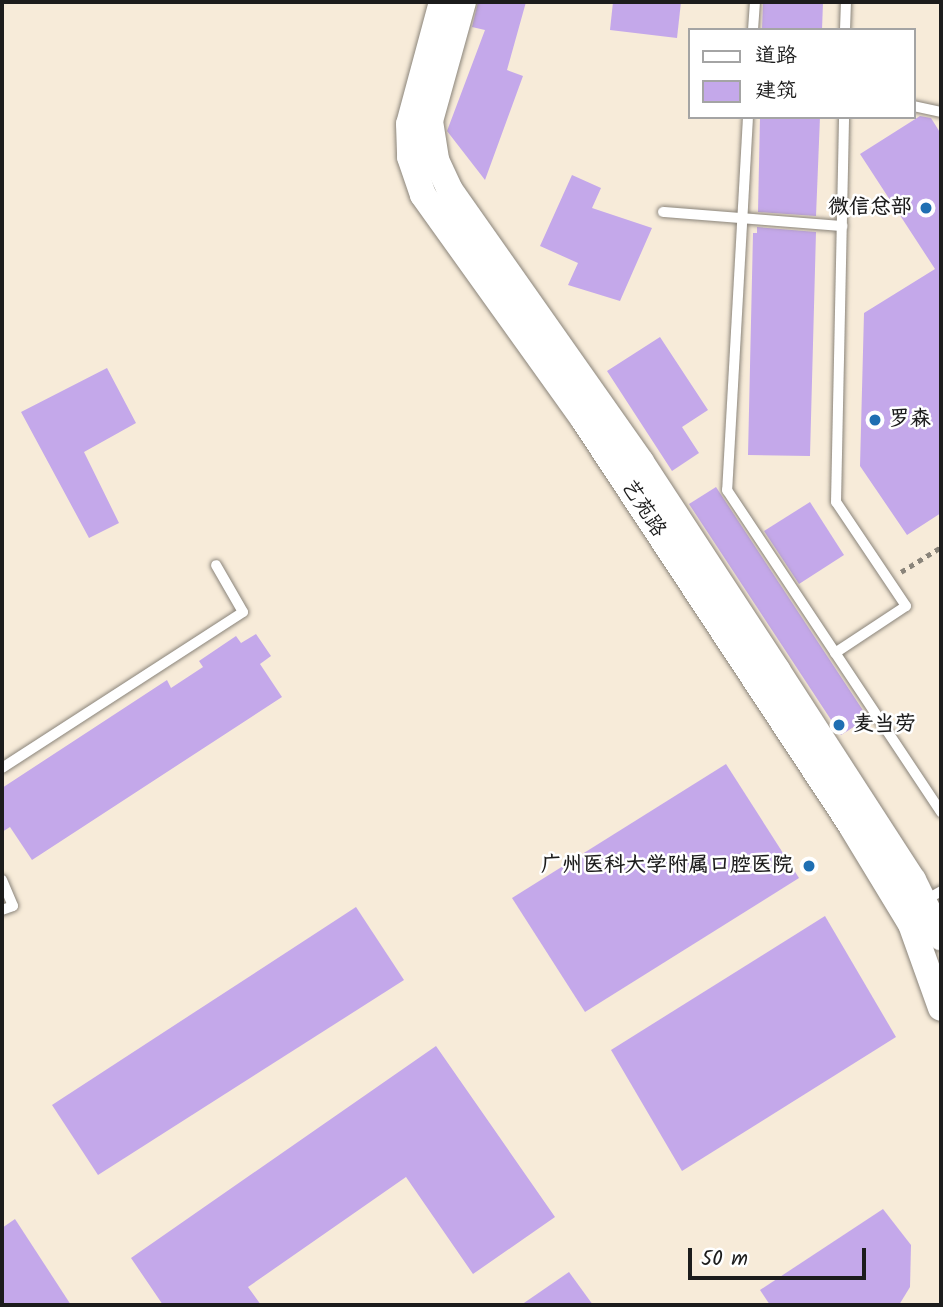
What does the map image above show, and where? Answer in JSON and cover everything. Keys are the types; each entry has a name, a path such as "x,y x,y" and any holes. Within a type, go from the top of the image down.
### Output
{"street":[{"name":"艺苑路","path":"442,2 409,124 410,157 424,195 584,420 866,848 911,924 941,1008"},
{"name":"艺苑路","path":"463,2 430,121 436,160 450,190 641,462 933,896 941,937"}],"lane":[{"path":"753,28 755,2"},
{"path":"845,28 846,2"},
{"path":"915,106 941,112"},
{"path":"748,119 727,489 941,812"},
{"path":"835,653 906,606 836,502 844,119"},
{"path":"663,212 842,226"},
{"path":"2,768 243,612 216,565"},
{"path":"2,880 13,906 2,909"}],"path":[{"path":"888,580 941,547"}],"building":[{"path":"478,2 526,2 507,70 523,76 485,180 447,131 485,30 472,27"},
{"path":"613,2 681,2 677,38 610,30"},
{"path":"763,2 823,2 822,28 762,28"},
{"path":"920,116 931,118 941,134 941,513 907,535 860,466 864,313 935,269 860,154"},
{"path":"760,119 820,119 816,216 758,212"},
{"path":"572,175 601,188 592,208 652,228 620,301 568,285 578,263 540,246"},
{"path":"757,227 816,232 810,456 748,455 753,233 757,233"},
{"path":"660,337 708,410 682,427 699,453 672,471 607,371"},
{"path":"107,368 136,423 84,452 119,523 89,538 21,412"},
{"path":"716,487 868,718 841,735 689,504"},
{"path":"810,502 844,555 799,584 764,531"},
{"path":"256,634 271,656 260,664 282,697 32,860 10,827 2,832 2,788 167,680 171,688 203,667 199,661 236,636 241,643"},
{"path":"726,764 799,878 585,1012 512,898"},
{"path":"356,907 404,980 98,1175 52,1105"},
{"path":"825,916 896,1037 682,1171 611,1050"},
{"path":"436,1046 555,1217 473,1274 406,1177 248,1287 261,1305 163,1305 131,1258"},
{"path":"883,1209 911,1245 910,1287 899,1305 770,1305 760,1290"},
{"path":"15,1219 71,1305 2,1305 2,1228"},
{"path":"569,1272 593,1305 521,1305"}],"place":[{"name":"微信总部","path":"926,208"},
{"name":"罗森","path":"875,420"},
{"name":"麦当劳","path":"839,725"},
{"name":"广州医科大学附属口腔医院","path":"809,866"}]}
